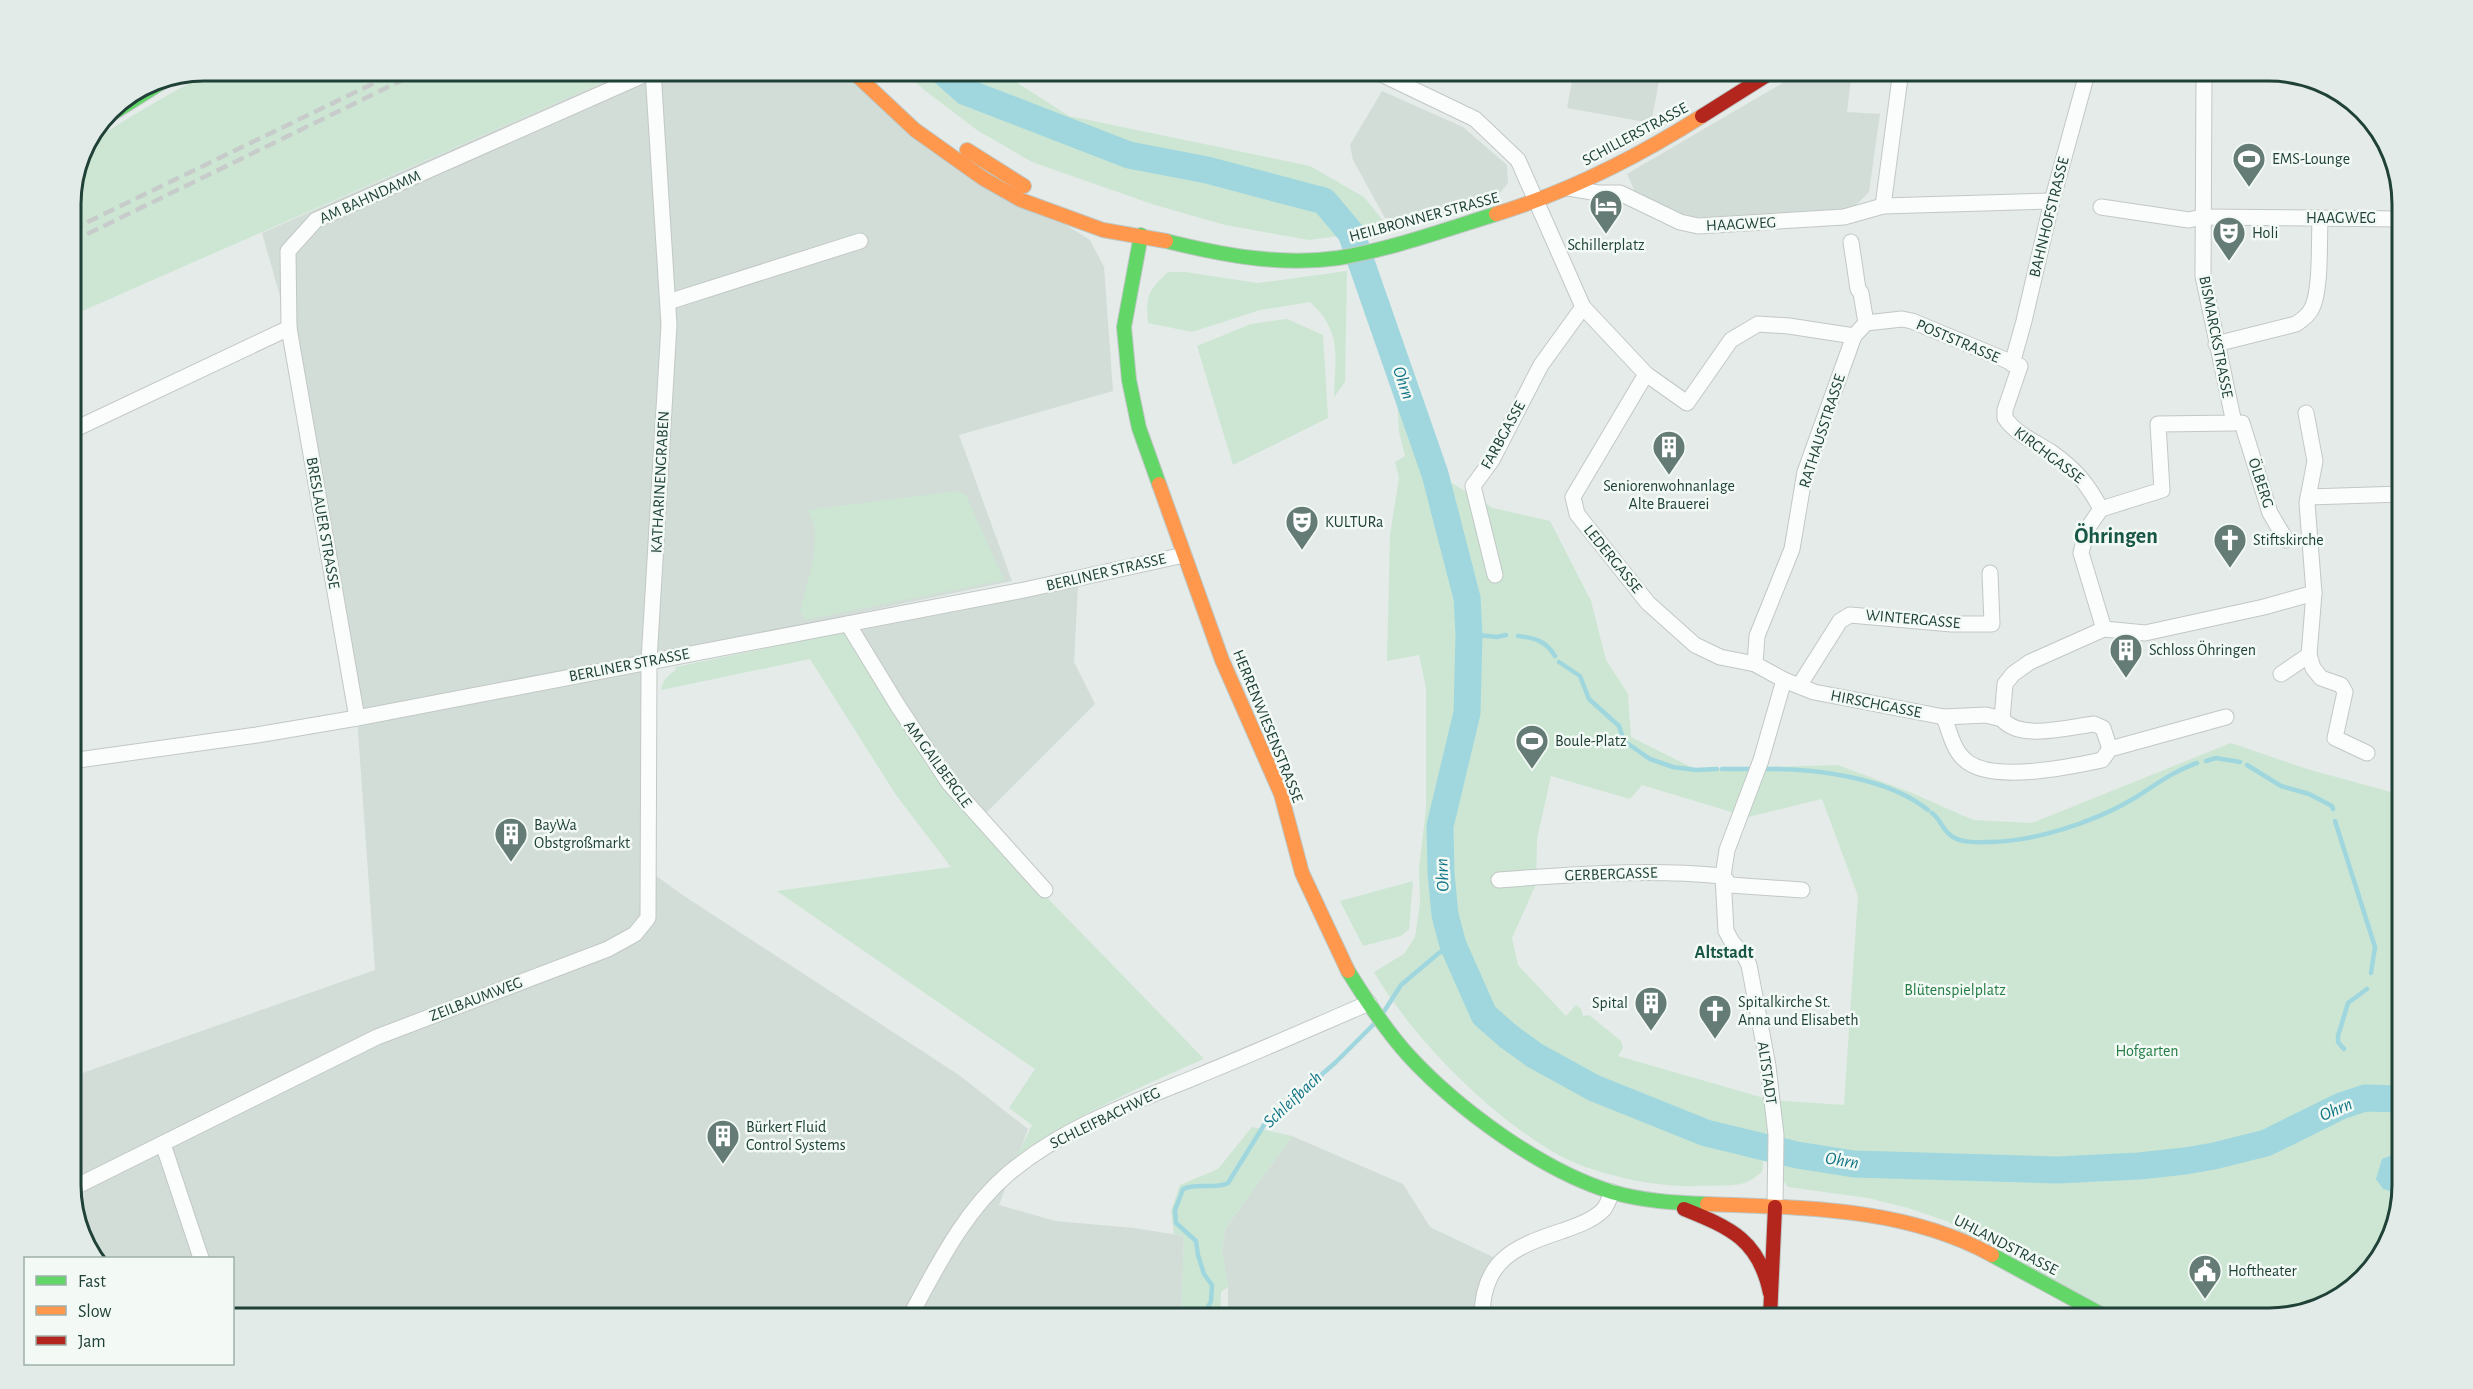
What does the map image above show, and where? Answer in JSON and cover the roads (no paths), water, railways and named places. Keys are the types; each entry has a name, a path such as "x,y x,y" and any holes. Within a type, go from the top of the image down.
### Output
{"main road":[{"name":"HEILBRONNER STRASSE","path":"863,81 915,130 984,179 1021,200 1104,230 1141,235 1222,255 1282,261 1336,258 1390,247 1538,201"},
{"name":"SCHILLERSTRASSE","path":"1538,201 1569,188 1668,138 1758,81"},
{"path":"889,86 921,116"},
{"path":"948,136 974,156 1036,190"},
{"name":"HEILBRONNER STRASSE","path":"1100,213 1141,235"},
{"path":"1104,230 1120,242 1134,263 1152,249 1173,244"},
{"name":"HERRENWIESENSTRASSE","path":"1141,235 1124,327 1129,380 1139,428 1226,669 1281,794 1302,873 1349,972 1372,1007 1410,1056 1455,1100 1558,1170 1612,1192 1667,1203 1775,1207"},
{"path":"1667,1203 1722,1224 1750,1245 1763,1265 1770,1293"},
{"path":"1770,1308 1775,1207"},
{"name":"UHLANDSTRASSE","path":"1775,1207 1852,1213 1903,1220 1938,1230 1976,1246 2090,1308"}],"street":[{"name":"AM BAHNDAMM","path":"289,328 288,251 316,220 631,81"},
{"name":"KATHARINENGRABEN","path":"649,662 669,337 655,81"},
{"path":"1396,81 1474,119 1518,160 1583,307 1646,374 1687,403 1731,340 1758,324 1789,326 1854,336 1866,323 1851,242"},
{"path":"1883,206 1900,81"},
{"name":"BAHNHOFSTRASSE","path":"2016,365 2052,201 2085,81"},
{"name":"BISMARCKSTRASSE","path":"2204,81 2203,276 2216,344 2238,423"},
{"name":"HAAGWEG","path":"1569,188 1598,193 1620,193 1680,222 1698,226 1844,217 1883,206 2052,201"},
{"name":"HAAGWEG","path":"2101,207 2189,220 2202,217 2392,219"},
{"path":"2216,344 2296,324 2305,318 2313,307 2317,285 2320,219"},
{"path":"668,302 860,241"},
{"name":"FARBGASSE","path":"1495,574 1473,486 1492,460 1541,365 1583,307"},
{"name":"POSTSTRASSE","path":"1866,323 1902,319 1912,321 2016,365"},
{"path":"81,426 289,328"},
{"name":"BRESLAUER STRASSE","path":"289,328 357,718"},
{"name":"RATHAUSSTRASSE","path":"1755,664 1757,636 1792,549 1805,472 1854,336"},
{"name":"KIRCHGASSE","path":"2016,365 2005,418 2010,425 2073,469 2088,485 2101,509"},
{"name":"LEDERGASSE","path":"1646,374 1573,497 1577,514 1648,603 1695,645 1720,657 1755,664"},
{"path":"2306,413 2315,461 2308,497 2314,593 2308,655 2321,678 2341,685 2345,692 2335,738 2367,753"},
{"path":"2104,629 2081,553 2087,529 2101,509 2162,490 2158,424 2238,423"},
{"name":"ÖLBERG","path":"2238,423 2270,513 2286,540"},
{"path":"2308,497 2392,494"},
{"name":"BERLINER STRASSE","path":"81,760 257,735 357,718 1024,591 1184,555"},
{"name":"WINTERGASSE","path":"1799,686 1840,621 1850,615 1952,624 1992,624 1990,573"},
{"path":"2002,719 2005,684 2013,674 2030,662 2104,629 2145,633 2264,608 2314,593"},
{"name":"AM GAILBERGLE","path":"848,624 949,783 1045,890"},
{"path":"2281,674 2308,655"},
{"name":"ZEILBAUMWEG","path":"81,1183 377,1037 608,948 635,934 648,918 649,662"},
{"name":"HIRSCHGASSE","path":"1755,664 1784,680 1814,692 1880,706 1944,717 1986,715 2002,719 2007,725 2029,732 2094,724 2103,728 2110,749"},
{"name":"ALTSTADT","path":"1775,1207 1776,1135 1768,1066 1749,965 1746,957 1732,942 1726,931 1723,876 1727,850 1759,768 1784,680"},
{"path":"1944,717 1959,754 1966,762 1988,770 2027,772 2062,769 2102,760 2110,749 2226,717"},
{"name":"GERBERGASSE","path":"1499,880 1567,874 1652,872 1723,876"},
{"path":"1723,876 1730,885 1802,890"},
{"name":"SCHLEIFBACHWEG","path":"914,1308 952,1239 984,1199 1008,1174 1058,1137 1120,1108 1372,1007"},
{"path":"163,1144 201,1257"},
{"path":"1483,1308 1484,1290 1497,1265 1517,1248 1580,1225 1604,1209 1612,1192"}],"water":[{"path":"2392,1155 2392,1191 2383,1189 2376,1179 2382,1159"}],"waterway":[{"name":"Ohrn","path":"954,81 966,92 1129,155 1207,170 1324,201 1351,233 1435,474 1467,598 1469,634 1467,713 1440,826 1445,915 1453,945 1484,1015 1534,1055 1594,1088 1706,1133 1797,1155 1854,1164 2057,1170 2185,1161 2266,1143 2341,1106 2365,1098 2392,1099"},
{"path":"1469,634 1497,637 1506,635"},
{"path":"1518,636 1540,641 1555,656"},
{"path":"1559,662 1580,676 1589,699 1619,726 1624,741 1650,759 1673,767 1696,770 1717,769"},
{"path":"2206,761 2216,758 2240,762"},
{"path":"1932,813 1949,834 1963,841 1989,842 2025,839 2082,823 2133,799 2172,774 2197,763"},
{"path":"2247,765 2281,786 2309,794 2332,806 2333,809"},
{"path":"1722,769 1753,769"},
{"path":"1762,769 1804,770 1871,782 1911,799 1928,810"},
{"path":"2335,821 2375,947 2371,973"},
{"name":"Schleifbach","path":"1383,1013 1401,985 1439,953 1453,945"},
{"path":"2344,1049 2338,1042 2338,1036 2348,1003 2367,989"},
{"name":"Schleifbach","path":"1208,1308 1211,1301 1212,1285 1204,1274 1196,1241 1176,1223 1175,1210 1183,1189 1228,1183 1264,1125 1336,1062 1376,1022"}],"railway":[{"path":"81,225 378,81"},
{"path":"81,237 400,81"}],"place":[{"name":"EMS-Lounge","path":"2249,188"},
{"name":"Schillerplatz","path":"1606,235"},
{"name":"Holi","path":"2229,262"},
{"name":"Seniorenwohnanlage Alte Brauerei","path":"1669,476"},
{"name":"KULTURa","path":"1302,551"},
{"name":"Stiftskirche","path":"2230,569"},
{"name":"Schloss Öhringen","path":"2126,679"},
{"name":"Boule-Platz","path":"1532,770"},
{"name":"BayWa Obstgroßmarkt","path":"511,863"},
{"name":"Spital","path":"1651,1032"},
{"name":"Spitalkirche St. Anna und Elisabeth","path":"1715,1040"},
{"name":"Bürkert Fluid Control Systems","path":"723,1165"},
{"name":"Hoftheater","path":"2205,1300"}],"district":[{"name":"Öhringen","path":"2116,536"},
{"name":"Altstadt","path":"1724,953"}],"park label":[{"name":"Blütenspielplatz","path":"1955,990"},
{"name":"Hofgarten","path":"2147,1051"}]}
